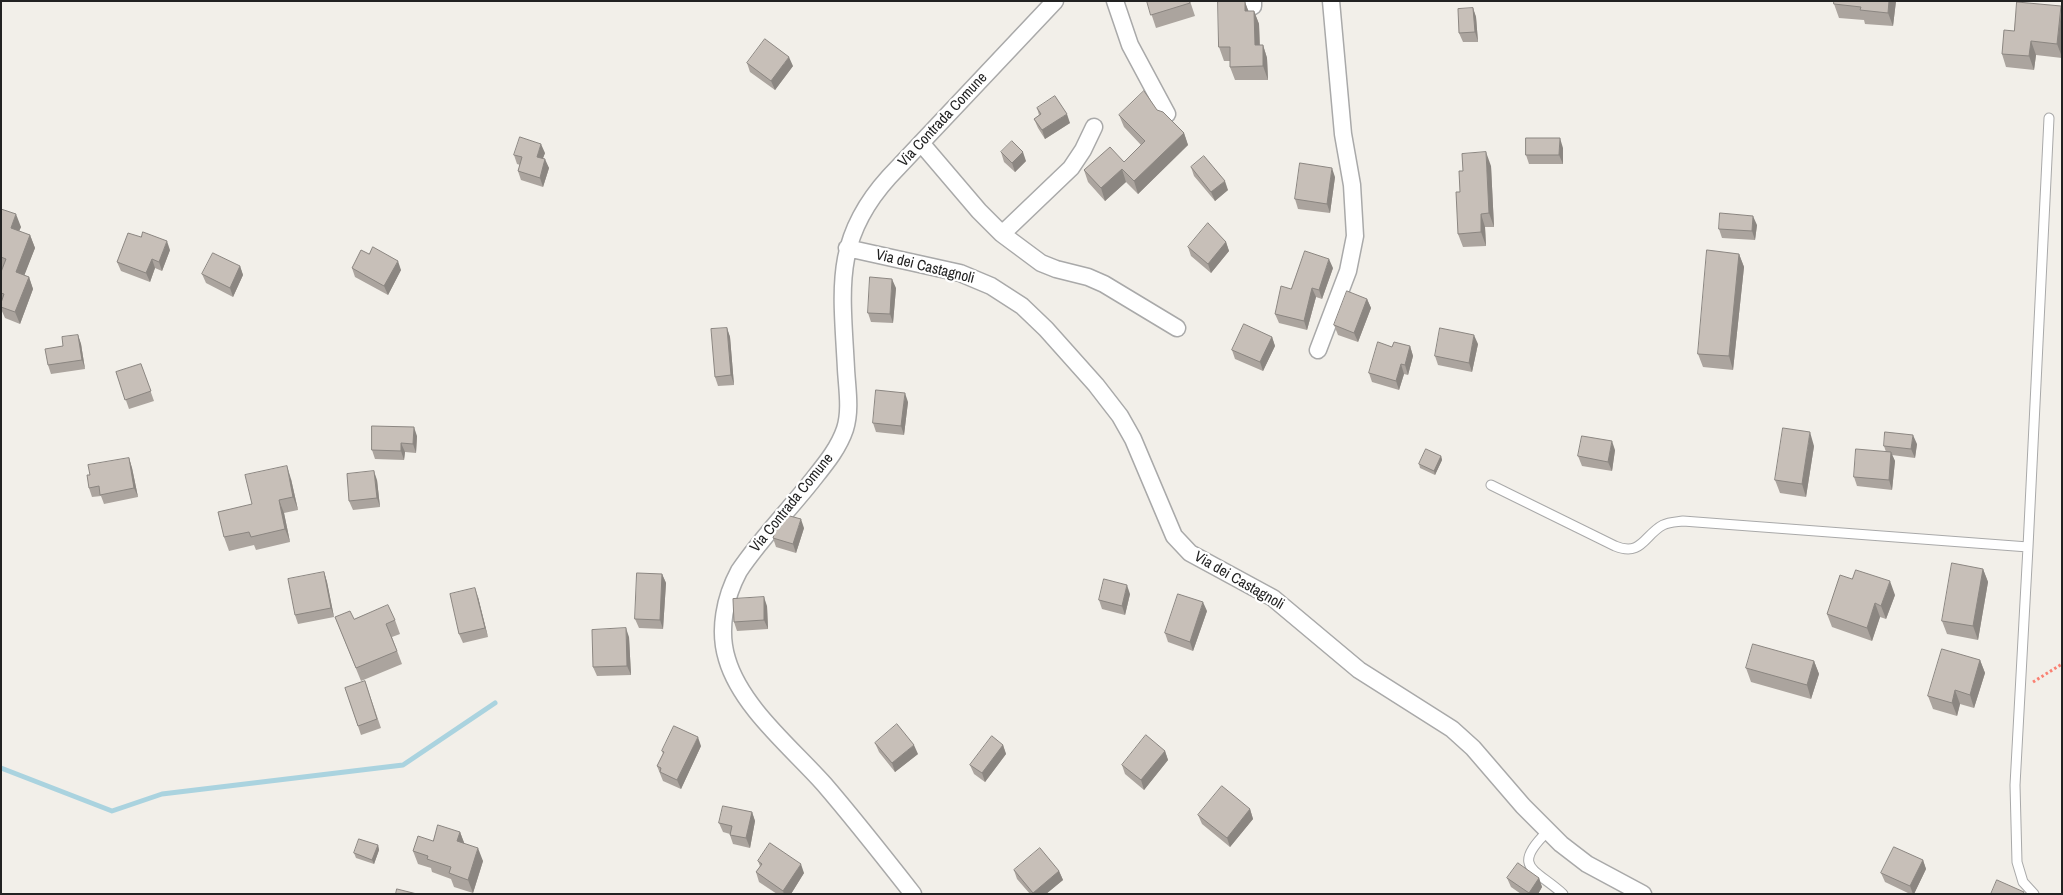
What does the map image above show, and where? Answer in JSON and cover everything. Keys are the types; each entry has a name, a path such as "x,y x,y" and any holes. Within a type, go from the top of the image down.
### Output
{"street":[{"name":"Via Contrada Comune","path":"913,894 834,796 750,702 733,675 723,644 723,624 727,600 739,571 821,470 840,443 846,427 848,402 843,287 847,248 855,227 874,195 1055,1"},
{"path":"1115,1 1130,45 1168,114"},
{"path":"1318,350 1348,271 1355,236 1352,185 1343,134 1331,1"},
{"path":"1002,234 1071,168 1083,150 1094,127"},
{"path":"921,143 979,211 1002,234 1041,263 1088,277 1104,284 1178,328"},
{"name":"Via dei Castagnoli","path":"847,248 960,273 991,286 1022,306 1096,384 1120,416 1136,446 1172,531 1184,547 1201,561 1245,582 1272,598 1359,670 1460,735 1547,832 1583,861 1643,894"}],"lane":[{"path":"2034,894 2023,882 2017,862 2016,764 2049,118"},
{"path":"1491,485 1615,546 1628,549 1640,546 1664,525 1683,522 2028,547"},
{"path":"1547,832 1531,849 1528,859 1529,865 1536,874 1563,894"}],"path":[{"path":"2021,688 2062,664"}],"building":[{"path":"1147,1 1189,1 1190,3 1151,15"},
{"path":"1218,1 1244,1 1245,11 1254,11 1255,45 1263,45 1263,66 1230,67 1230,47 1219,47"},
{"path":"1834,1 1889,1 1888,13 1860,10 1861,7 1834,4"},
{"path":"2017,2 2061,6 2057,44 2031,41 2029,56 2002,54 2004,30 2014,31"},
{"path":"1473,8 1475,32 1459,33 1458,9"},
{"path":"765,39 789,57 771,81 747,63"},
{"path":"1144,91 1157,110 1163,112 1184,133 1134,181 1122,169 1101,188 1084,170 1110,147 1124,162 1145,141 1119,115"},
{"path":"1055,96 1067,114 1042,130 1034,119 1041,114 1037,108"},
{"path":"520,137 541,144 537,157 545,159 540,178 518,171 522,157 514,155"},
{"path":"1526,138 1560,138 1559,155 1526,155"},
{"path":"1012,141 1023,152 1012,163 1001,152"},
{"path":"1486,152 1489,213 1481,214 1481,232 1458,234 1456,192 1460,192 1459,171 1463,171 1462,154"},
{"path":"1204,156 1225,181 1211,192 1191,167"},
{"path":"1300,163 1332,168 1327,204 1295,199"},
{"path":"1,209 16,214 11,228 30,235 16,272 29,277 15,312 1,307 4,294 1,293 1,272 6,259 1,257"},
{"path":"1720,213 1753,216 1752,231 1719,229"},
{"path":"1208,223 1226,242 1208,264 1188,247"},
{"path":"143,232 167,241 159,262 152,259 146,273 117,262 128,233 141,237"},
{"path":"373,247 398,261 384,286 352,268 361,250 369,254"},
{"path":"1707,250 1739,254 1729,356 1698,354"},
{"path":"1305,251 1329,259 1319,290 1312,288 1304,321 1275,314 1281,286 1291,289"},
{"path":"213,253 240,266 230,288 202,274"},
{"path":"870,277 892,279 890,314 868,313"},
{"path":"1347,291 1367,299 1354,333 1334,325"},
{"path":"1244,324 1272,337 1260,362 1232,350"},
{"path":"727,328 731,375 715,377 711,329"},
{"path":"1440,328 1474,335 1469,363 1435,356"},
{"path":"78,335 82,360 48,365 45,349 63,346 62,337"},
{"path":"1378,342 1392,347 1394,342 1410,346 1405,365 1401,364 1396,381 1369,373"},
{"path":"141,364 151,391 125,400 116,372"},
{"path":"876,390 905,393 901,426 873,423"},
{"path":"372,426 414,427 413,444 401,443 401,451 372,450"},
{"path":"1783,428 1810,432 1802,484 1775,480"},
{"path":"1885,432 1913,435 1911,449 1884,446"},
{"path":"1582,436 1612,441 1608,462 1578,456"},
{"path":"1426,449 1441,456 1434,471 1419,464"},
{"path":"1856,449 1891,452 1889,480 1854,477"},
{"path":"129,458 134,488 100,495 99,486 89,488 87,475 90,475 88,465"},
{"path":"287,466 293,497 279,500 285,529 251,537 249,532 224,537 218,512 252,504 245,475"},
{"path":"374,471 377,498 349,501 347,474"},
{"path":"786,515 801,519 793,544 773,538 777,525"},
{"path":"1952,563 1983,569 1973,626 1942,621"},
{"path":"1856,570 1890,581 1881,606 1875,603 1867,628 1827,614 1840,575 1852,579"},
{"path":"324,572 331,608 295,615 288,579"},
{"path":"637,573 662,574 660,620 635,619"},
{"path":"1104,579 1127,585 1122,606 1099,600"},
{"path":"475,588 485,628 459,634 450,594"},
{"path":"1178,594 1203,602 1190,642 1165,633"},
{"path":"764,597 764,620 734,622 733,599"},
{"path":"388,605 395,620 386,624 397,651 356,668 335,617 350,611 354,619"},
{"path":"626,628 627,666 593,667 592,630"},
{"path":"1753,644 1814,661 1807,685 1746,668"},
{"path":"1942,649 1980,660 1970,695 1955,690 1952,703 1928,696"},
{"path":"365,681 377,719 358,726 345,688"},
{"path":"897,724 914,745 892,763 875,743"},
{"path":"674,726 698,737 677,780 660,772 661,768 657,766"},
{"path":"1146,735 1165,751 1141,780 1122,765"},
{"path":"992,736 1003,745 982,773 970,765"},
{"path":"1222,786 1250,809 1227,838 1198,815"},
{"path":"723,806 752,812 746,838 730,835 732,826 719,823"},
{"path":"438,825 460,832 457,841 478,848 468,880 449,873 451,867 427,859 428,856 413,851 418,836 433,841"},
{"path":"359,839 378,845 372,860 354,853"},
{"path":"770,843 801,864 783,891 756,872 762,864 758,861"},
{"path":"1894,847 1923,860 1910,886 1881,873"},
{"path":"1040,848 1059,871 1033,893 1014,870"},
{"path":"1518,863 1539,878 1529,893 1507,878"},
{"path":"1997,880 2024,892 2023,894 1991,894"},
{"path":"397,889 417,894 396,894"}],"waterway":[{"path":"1,768 112,811 162,794 403,765 495,703"}]}
